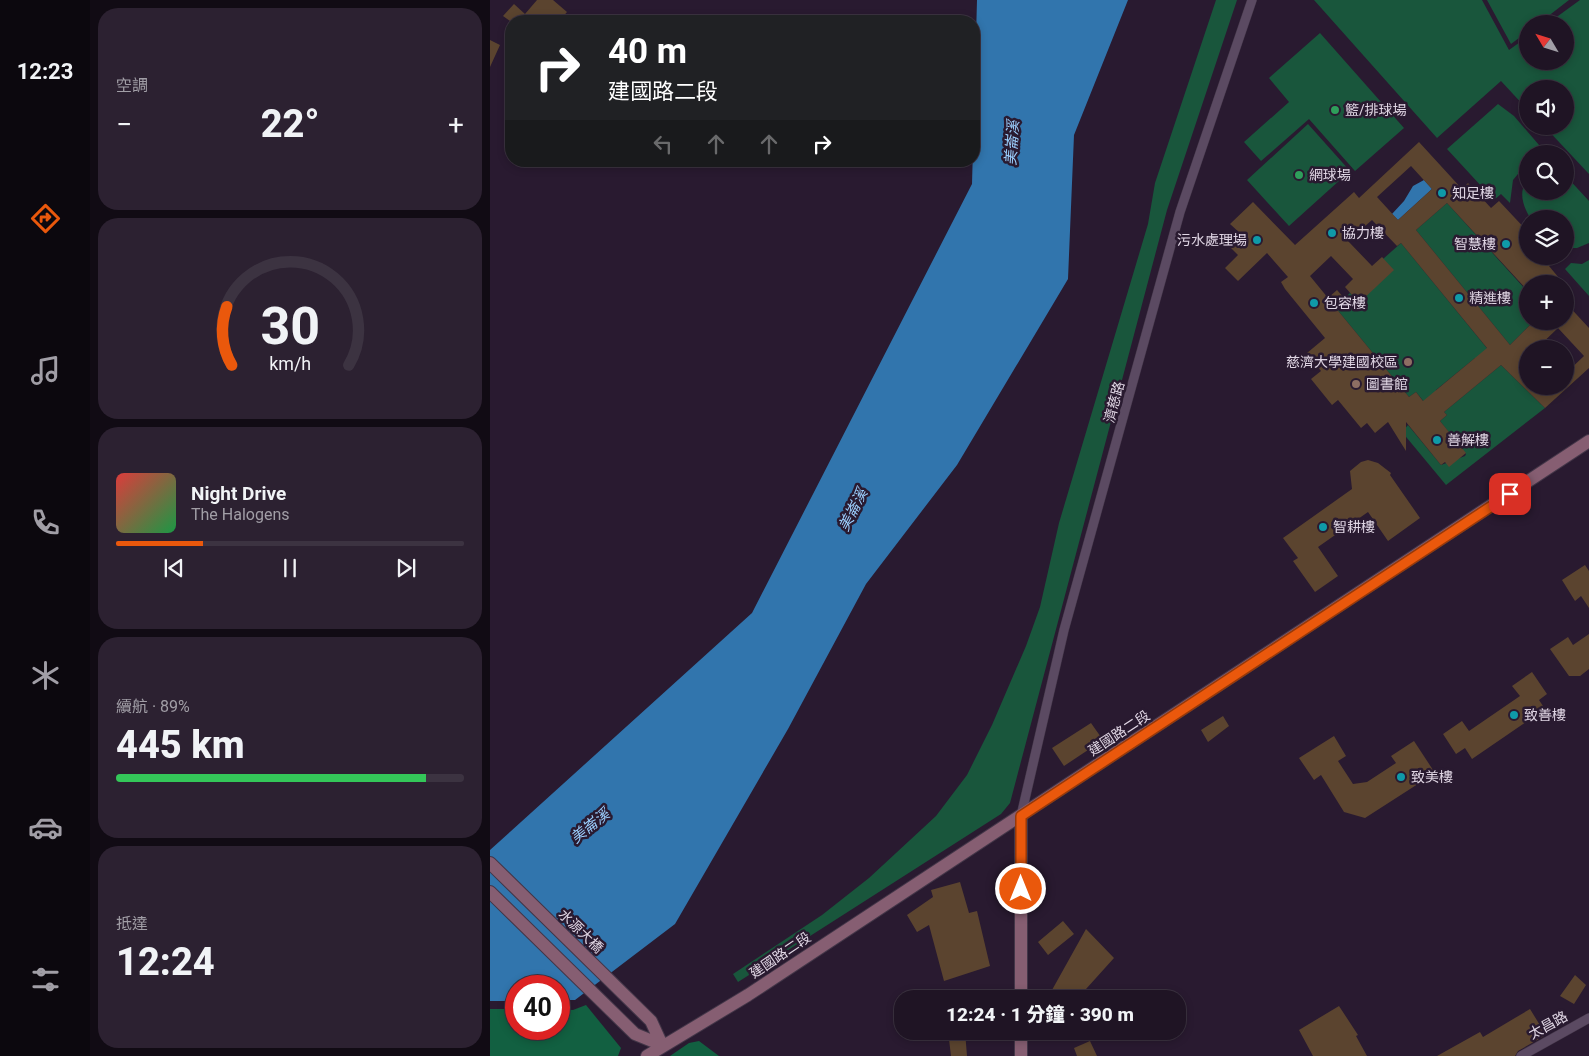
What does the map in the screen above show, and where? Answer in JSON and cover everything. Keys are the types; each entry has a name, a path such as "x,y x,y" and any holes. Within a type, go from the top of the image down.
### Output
{"street":[{"name":"濟慈路","path":"1021,816 1064,630 1180,212 1252,0"},
{"name":"建國路二段","path":"647,1056 662,1045 748,995 1589,441"},
{"path":"1021,816 1021,990"},
{"name":"水源大橋","path":"490,863 652,1021 662,1045"},
{"path":"490,892 635,1034 662,1045"},
{"name":"太昌路","path":"1521,1056 1589,1018"},
{"path":"1021,1040 1021,1056"}],"green space":[{"path":"1216,0 1237,0 1167,210 1010,803 1001,814 738,982 733,974 822,915 869,878 936,816 967,775 992,725 1026,646 1040,607 1059,523 1148,224 1155,183"},
{"path":"1314,0 1482,0 1509,50 1519,43 1519,70 1574,70 1574,15 1559,15 1580,0 1589,0 1589,174 1574,158 1574,145 1562,145 1552,135 1574,135 1574,80 1519,80 1519,100 1501,81 1437,138"},
{"path":"1487,0 1569,0 1550,15 1519,15 1519,38 1511,44"},
{"name":"籃/排球場","path":"1320,33 1404,128 1355,171 1309,119 1261,161 1244,142 1289,102 1269,78"},
{"path":"1498,104 1519,122 1519,135 1530,135 1539,145 1519,145 1519,173 1513,180 1510,203 1501,194 1494,200 1447,149"},
{"name":"網球場","path":"1308,124 1350,171 1289,226 1247,180"},
{"path":"1574,185 1589,201 1589,243 1574,248 1574,210 1526,210 1523,200 1574,200"},
{"path":"1447,203 1519,282 1519,330 1525,330 1510,345 1416,230"},
{"path":"1401,243 1495,358 1475,358 1436,390 1434,414 1416,392 1409,397 1335,307 1350,293 1359,302 1393,270 1383,259"},
{"path":"1589,260 1589,296 1574,279 1574,275 1570,275 1565,269 1574,263 1582,264"},
{"path":"1501,365 1519,383 1519,395 1532,395 1545,408 1446,485 1402,432 1408,425 1441,465 1465,456 1466,454 1440,421 1447,415 1444,412"},
{"path":"586,1005 621,1048 618,1056 490,1056 490,1009 505,1009 505,1040 570,1040 570,1010"},
{"path":"699,1041 719,1056 670,1056 689,1043"}],"water":[{"name":"美崙溪","path":"977,0 1128,0 1074,135 1068,279 957,465 866,584 788,729 675,924 575,1000 570,1000 570,975 505,975 505,1001 490,1001 490,850 752,613 972,184 972,167 980,167 980,15 977,15"},
{"path":"1424,180 1432,189 1398,220 1392,214 1404,201 1413,186"}],"building":[{"path":"537,0 553,0 567,12 564,15 503,16 514,4 525,14"},
{"path":"490,40 500,45 490,67"},
{"path":"1419,142 1462,189 1468,183 1491,208 1499,201 1519,222 1519,265 1550,265 1556,275 1519,275 1519,281 1447,203 1416,230 1510,345 1525,330 1556,330 1545,340 1519,340 1519,383 1501,365 1444,412 1447,415 1440,421 1466,453 1449,467 1445,462 1441,465 1406,422 1406,451 1388,422 1375,433 1367,423 1361,428 1338,400 1332,405 1311,379 1321,371 1307,353 1325,338 1285,289 1281,282 1288,277 1267,253 1238,281 1225,268 1238,255 1229,246 1241,234 1230,224 1253,202 1295,245 1354,192 1359,198","holes":["1411,166 1432,189 1398,220 1377,197","1372,220 1397,246 1401,243 1487,348 1423,401 1416,392 1409,397 1335,307 1344,298 1337,290 1328,298 1310,276 1331,256 1353,279 1345,287 1359,303 1394,270 1382,257 1372,266 1348,241"]},
{"path":"1574,312 1589,328 1589,368 1574,382 1574,365 1584,356 1574,345 1574,340 1569,340 1560,330 1574,330"},
{"path":"1532,395 1559,395 1545,408"},
{"name":"智耕樓","path":"1368,460 1378,463 1391,473 1390,475 1420,518 1388,541 1368,512 1318,547 1338,576 1315,592 1293,561 1298,558 1283,538 1352,489 1350,471 1361,462"},
{"path":"1585,565 1589,571 1589,608 1581,596 1575,601 1562,580"},
{"path":"1589,634 1589,669 1580,676 1569,676 1550,649 1568,637 1573,645"},
{"name":"致善樓","path":"1532,672 1547,694 1539,700 1545,709 1472,759 1465,748 1456,754 1443,734 1462,721 1469,731 1520,696 1512,686"},
{"path":"1223,716 1229,726 1208,742 1201,730"},
{"path":"1091,723 1103,740 1064,766 1052,748"},
{"name":"致美樓","path":"1334,736 1346,756 1338,761 1353,784 1367,782 1396,763 1391,756 1414,741 1435,773 1365,818 1344,812 1321,775 1314,780 1299,758"},
{"path":"960,882 969,913 977,911 990,966 944,981 929,925 917,932 907,915 933,897 931,890"},
{"path":"1063,921 1074,934 1048,955 1038,942"},
{"path":"1086,929 1114,958 1085,990 1052,990"},
{"path":"1575,975 1586,985 1574,1004 1560,996"},
{"path":"1339,1006 1358,1035 1356,1036 1367,1056 1313,1056 1299,1030"},
{"path":"1530,1009 1546,1035 1518,1051 1515,1056 1437,1056 1480,1032 1483,1037"},
{"path":"949,1040 966,1040 967,1056 951,1056"},
{"path":"1090,1041 1097,1056 1077,1056 1074,1048"}],"place":[{"name":"籃/排球場","path":"1335,110"},
{"name":"網球場","path":"1299,175"},
{"name":"知足樓","path":"1442,193"},
{"name":"協力樓","path":"1332,233"},
{"name":"污水處理場","path":"1257,240"},
{"name":"智慧樓","path":"1506,244"},
{"name":"精進樓","path":"1459,298"},
{"name":"包容樓","path":"1314,303"},
{"name":"慈濟大學建國校區","path":"1408,362"},
{"name":"圖書館","path":"1356,384"},
{"name":"善解樓","path":"1437,440"},
{"name":"智耕樓","path":"1323,527"},
{"name":"致善樓","path":"1514,715"},
{"name":"致美樓","path":"1401,777"}],"route":[{"path":"1021,889 1021,816 1510,494"}]}
